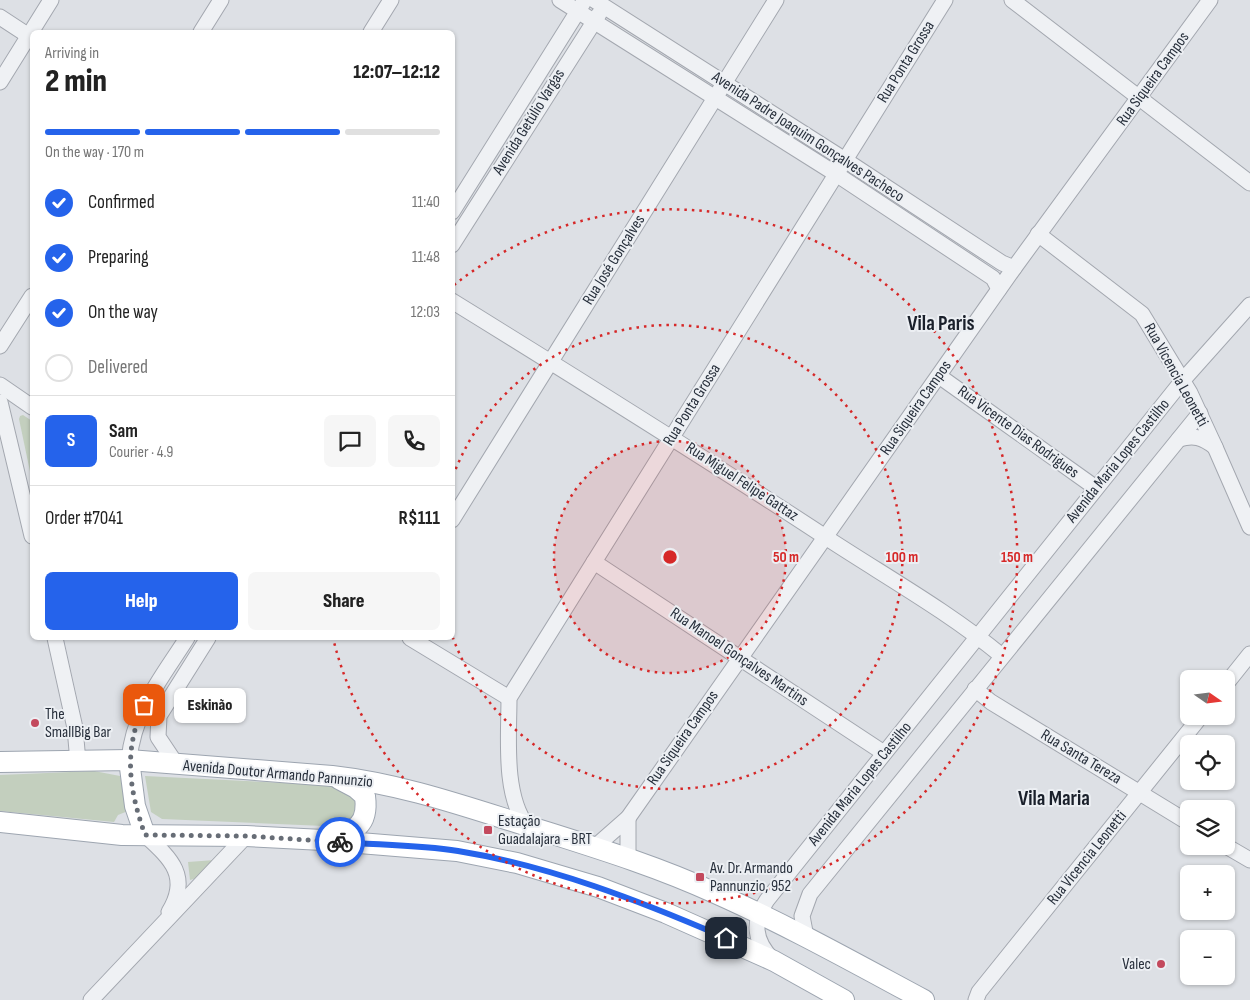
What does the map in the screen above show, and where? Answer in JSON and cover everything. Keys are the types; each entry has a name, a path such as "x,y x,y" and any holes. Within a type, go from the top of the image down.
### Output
{"main road":[{"name":"Avenida Doutor Armando Pannunzio","path":"0,762 129,760 364,779 418,791 595,847 714,892 806,936 924,1000"},
{"path":"129,760 136,806 145,835"},
{"path":"323,840 349,833 362,823 367,810 365,796 356,788 332,776"},
{"path":"0,822 122,835 246,836 323,840 457,851 517,863 598,887 666,913 774,961 844,1000"}],"street":[{"path":"35,30 51,0"},
{"path":"202,30 221,0"},
{"path":"372,30 391,0"},
{"path":"560,0 581,6"},
{"name":"Rua José Gonçalves","path":"455,515 776,0"},
{"name":"Rua Ponta Grossa","path":"509,698 945,0"},
{"path":"1012,0 1250,183"},
{"name":"Rua Siqueira Campos","path":"595,847 628,818 739,657 1038,234 1210,0"},
{"name":"Avenida Padre Joaquim Gonçalves Pacheco","path":"602,2 1002,263 1014,268"},
{"name":"Avenida Getúlio Vargas","path":"455,240 594,22 602,2"},
{"name":"Avenida Padre Joaquim Gonçalves Pacheco","path":"581,6 594,22 716,96 836,174 992,278 999,289"},
{"name":"Avenida Getúlio Vargas","path":"455,207 581,6"},
{"path":"0,17 30,36"},
{"path":"0,82 30,38"},
{"name":"Rua Vicencia Leonetti","path":"1038,234 1142,314 1183,380 1200,413 1250,527"},
{"path":"0,346 30,299"},
{"name":"Rua Miguel Felipe Gattaz","path":"455,303 671,438 977,636"},
{"name":"Avenida Maria Lopes Castilho","path":"759,914 767,900 884,752 1183,380 1250,305"},
{"name":"Rua Vicente Dias Rodrigues","path":"939,376 1096,488"},
{"path":"0,385 30,406"},
{"path":"0,402 30,528"},
{"name":"Avenida Maria Lopes Castilho","path":"806,936 802,916 810,894 1200,413"},
{"name":"Rua Vicencia Leonetti","path":"1178,439 1192,435 1205,439 1215,447"},
{"name":"Rua Manoel Gonçalves Martins","path":"594,562 884,752"},
{"path":"977,636 1002,656"},
{"path":"55,640 75,728 78,762"},
{"path":"129,760 135,724 144,705 186,640"},
{"path":"176,764 158,737 159,716 207,640"},
{"path":"413,640 509,698 509,741 514,800 521,817 528,826"},
{"path":"1235,673 1250,654"},
{"name":"Rua Santa Tereza","path":"975,689 991,702 1180,818"},
{"name":"Rua Vicencia Leonetti","path":"976,1000 979,992 1194,725"},
{"path":"628,818 628,859"},
{"path":"145,835 170,858 178,874 177,896 160,926"},
{"path":"91,1000 246,836"},
{"path":"1235,851 1250,860"},
{"path":"759,914 756,934 764,951 774,961"}],"green space":[{"path":"23,415 30,420 30,471 19,419"},
{"path":"94,771 120,776 128,811 118,815 114,822 0,811 0,775"},
{"path":"145,776 343,786 357,794 358,819 347,827 162,819 151,812"},
{"path":"215,860 197,878 190,880 188,862"}],"way so far":[{"path":"144,705 135,724 129,760 136,806 145,835 246,836 340,842"}],"place":[{"name":"Eskinão","path":"144,705"},
{"name":"The SmallBig Bar","path":"35,723"},
{"name":"Estação Guadalajara - BRT","path":"488,830"},
{"name":"Av. Dr. Armando Pannunzio, 952","path":"700,877"},
{"name":"Valec","path":"1161,964"}],"district":[{"name":"Vila Paris","path":"941,323"},
{"name":"Vila Maria","path":"1054,798"}],"route":[{"path":"340,842 457,851 517,863 598,887 726,938"}]}
